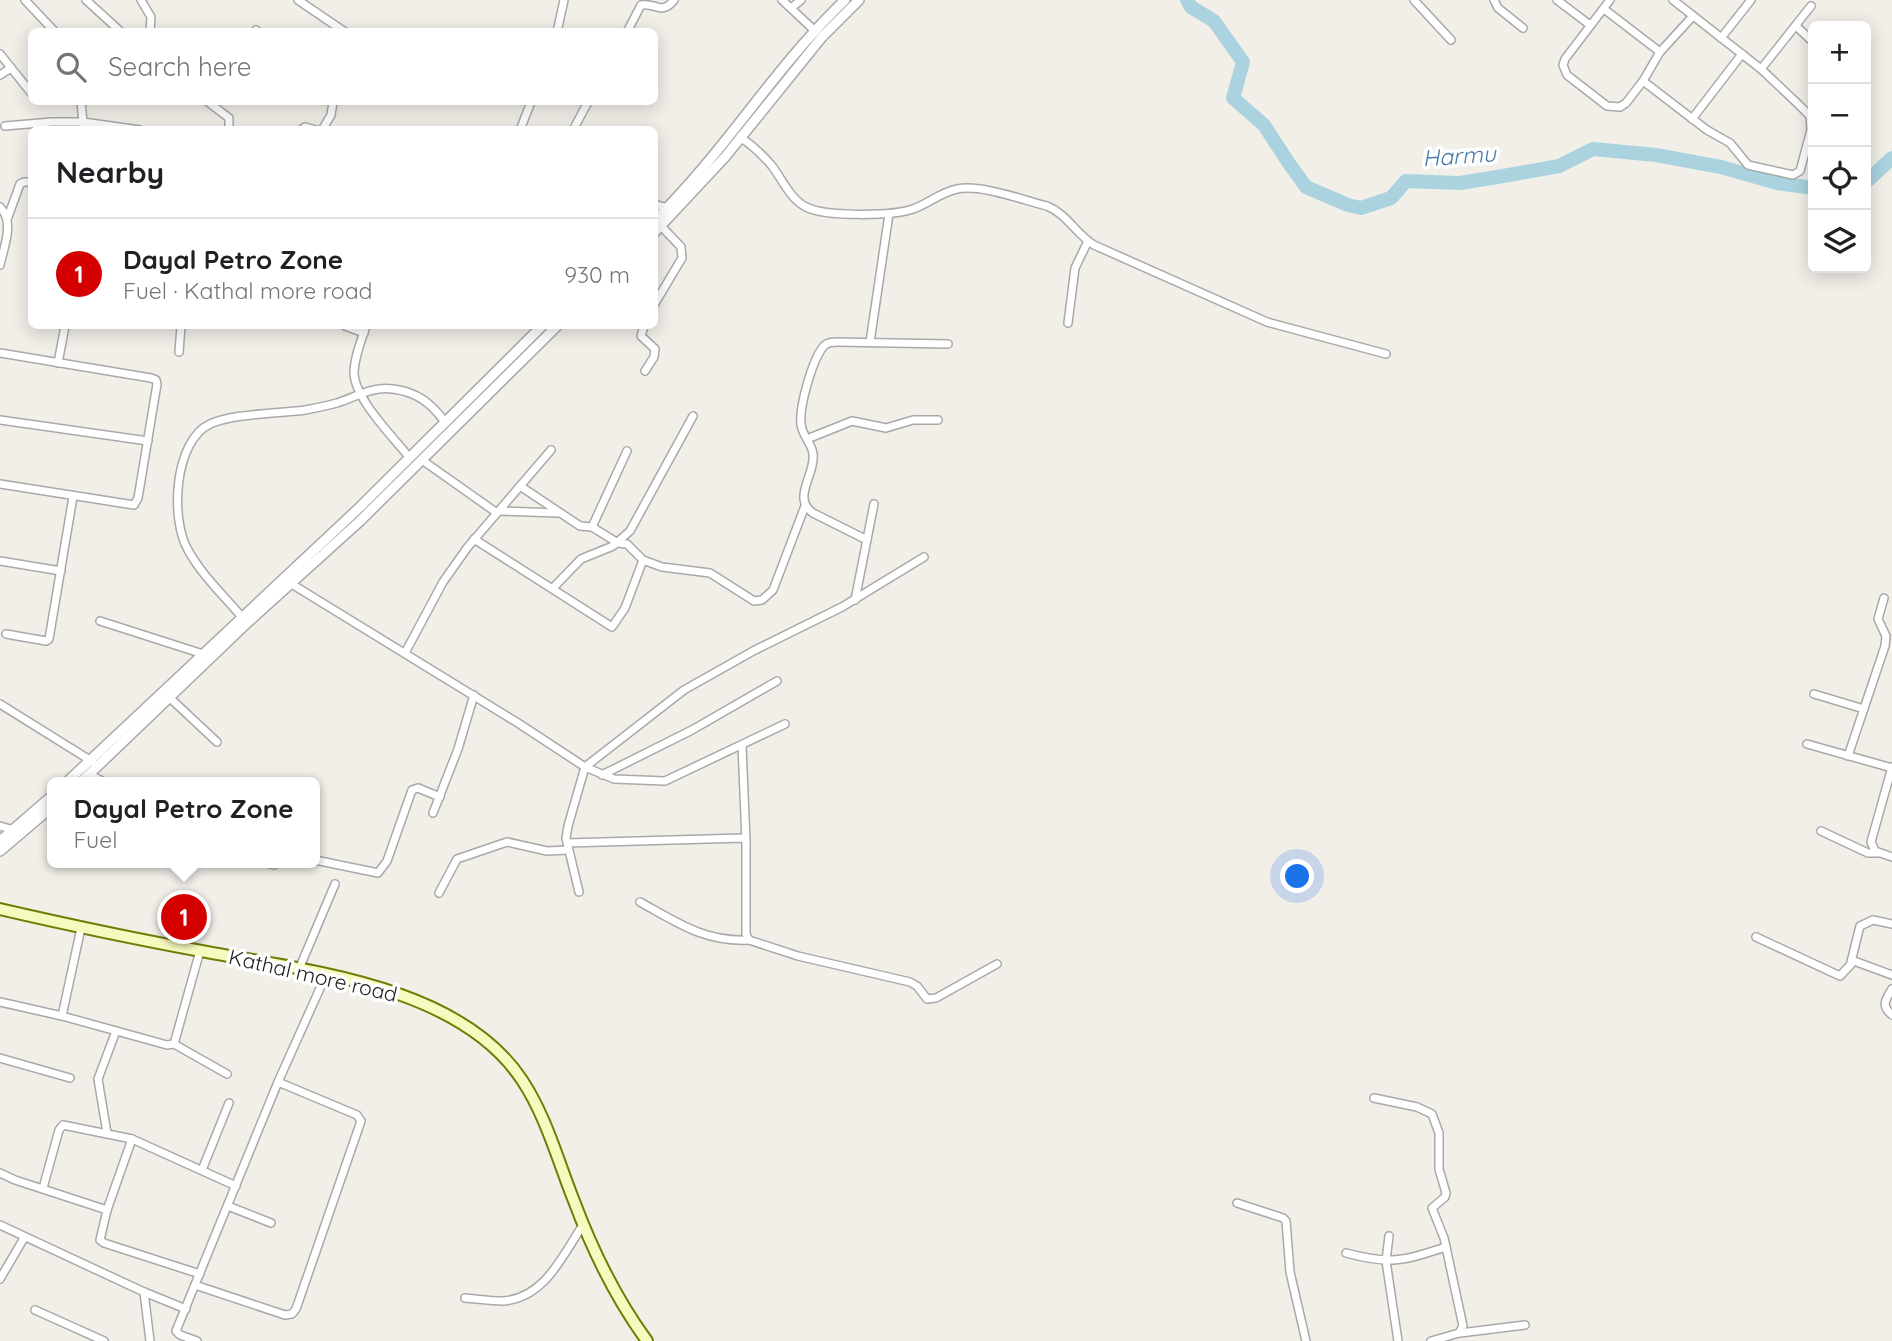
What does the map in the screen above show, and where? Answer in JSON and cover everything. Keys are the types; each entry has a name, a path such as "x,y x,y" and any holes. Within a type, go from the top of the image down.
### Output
{"main road":[{"name":"Kathal more road","path":"0,909 81,928 326,975 416,1001 456,1020 495,1048 522,1080 549,1134 583,1225 614,1286 648,1341"}],"street":[{"path":"25,0 51,28"},
{"path":"86,0 117,28"},
{"path":"141,0 151,17 150,28"},
{"path":"298,0 339,28"},
{"path":"558,28 565,0"},
{"path":"629,28 641,5 662,8 669,6 674,0"},
{"path":"782,0 814,30"},
{"path":"791,8 801,0"},
{"path":"658,225 668,208 814,30 845,0"},
{"path":"658,226 725,157 822,37 859,0"},
{"path":"1414,0 1451,40"},
{"path":"1494,0 1498,8 1523,28"},
{"path":"1557,0 1590,25"},
{"path":"1610,0 1563,65 1567,75 1613,108 1626,103 1660,52 1693,16"},
{"path":"1721,38 1751,0"},
{"path":"1643,81 1730,143 1748,165 1793,176 1799,174 1811,130 1810,116 1762,69 1676,1"},
{"path":"1762,69 1811,6"},
{"path":"1604,9 1660,52"},
{"path":"1796,26 1808,37"},
{"path":"0,54 28,89"},
{"path":"1692,118 1742,54"},
{"path":"0,75 12,68"},
{"path":"5,126 60,121 83,126 81,105"},
{"path":"212,105 229,118 229,126"},
{"path":"324,126 331,115 333,105"},
{"path":"522,126 530,105"},
{"path":"575,126 586,105"},
{"path":"740,137 762,155 803,206 820,211 889,214 915,209 957,189 971,188 1057,210 1088,241 1267,322 1386,355"},
{"path":"0,265 8,218 20,184 28,182"},
{"path":"658,205 668,208"},
{"path":"0,207 8,218"},
{"path":"870,342 889,214"},
{"path":"658,228 681,247 682,258 658,299"},
{"path":"1068,323 1075,268 1088,241"},
{"path":"58,363 64,329"},
{"path":"179,352 181,329"},
{"path":"365,329 354,371 355,383 409,457"},
{"path":"87,777 95,764 203,654 351,515 534,329"},
{"path":"75,777 95,764 170,698 290,583 360,521 554,329"},
{"path":"643,329 641,336 655,349 654,357 645,371"},
{"path":"520,486 580,526 592,527 618,543 627,544 643,560 662,567 710,573 754,601 762,600 773,590 805,506 803,498 814,456 800,422 803,400 821,349 830,342 948,344"},
{"path":"0,353 156,380 157,387 138,498 134,505 0,484"},
{"path":"241,616 213,585 188,551 181,536 178,519 179,494 184,455 193,438 207,425 222,419 313,408 375,388 407,391 428,402 445,422"},
{"path":"553,588 581,559 618,543 635,523 693,416"},
{"path":"0,420 148,441"},
{"path":"807,439 852,421 893,428 914,420 938,420"},
{"path":"405,653 443,582 474,539 551,450"},
{"path":"592,527 627,451"},
{"path":"422,460 498,512 561,513"},
{"path":"6,634 46,641 49,639 73,497"},
{"path":"855,600 874,504"},
{"path":"805,506 867,540"},
{"path":"474,539 612,627 625,608 643,560"},
{"path":"579,892 567,847 568,826 585,767 684,690 755,650 855,600 924,557"},
{"path":"0,561 61,571"},
{"path":"290,583 602,775 622,780 665,781 785,724"},
{"path":"1848,756 1887,640 1878,619 1884,598"},
{"path":"100,621 203,654"},
{"path":"602,775 692,730 777,681"},
{"path":"1814,694 1864,709"},
{"path":"433,813 458,749 474,695"},
{"path":"170,698 216,742"},
{"path":"0,704 95,764"},
{"path":"1807,744 1892,767 1871,842 1873,849 1892,857"},
{"path":"742,746 746,934 749,940"},
{"path":"90,775 94,777"},
{"path":"320,861 378,873 387,861 412,790 418,788 440,797"},
{"path":"0,841 47,800"},
{"path":"0,850 47,811"},
{"path":"0,826 14,830"},
{"path":"1821,831 1868,853 1879,853"},
{"path":"439,893 457,859 505,842 547,851 567,847 740,838 746,841"},
{"path":"299,969 335,884"},
{"path":"640,901 697,934 723,940 749,940 807,958 910,982 928,999 936,998 997,964"},
{"path":"1756,937 1840,976 1851,962 1860,926 1873,920 1892,924"},
{"path":"62,1016 81,928"},
{"path":"174,1044 200,951"},
{"path":"1851,962 1858,962 1892,975"},
{"path":"197,1341 177,1334 278,1082 326,975"},
{"path":"1892,989 1884,1003 1885,1008 1892,1014"},
{"path":"0,1002 167,1045 174,1044 227,1073"},
{"path":"107,1133 98,1079 116,1031"},
{"path":"0,1058 70,1078"},
{"path":"195,1285 285,1315 292,1314 296,1309 361,1121 357,1115 278,1082"},
{"path":"1374,1098 1423,1108 1434,1117 1438,1133 1438,1164 1446,1192 1444,1198 1432,1208 1446,1247 1463,1326 1458,1333"},
{"path":"202,1170 229,1103"},
{"path":"43,1188 63,1125 132,1139 236,1185"},
{"path":"132,1139 107,1210 100,1240 200,1274"},
{"path":"0,1172 107,1210"},
{"path":"1237,1203 1286,1221 1290,1272 1306,1341"},
{"path":"228,1206 271,1223"},
{"path":"0,1225 186,1309"},
{"path":"465,1298 504,1301 528,1295 543,1285 583,1225"},
{"path":"1390,1236 1387,1261 1398,1341"},
{"path":"0,1279 24,1238"},
{"path":"1346,1253 1387,1261 1406,1259 1446,1247"},
{"path":"144,1292 150,1341"},
{"path":"35,1310 104,1341"},
{"path":"1431,1341 1458,1333 1525,1325"}],"waterway":[{"name":"Harmu","path":"1187,0 1191,7 1214,21 1243,62 1233,98 1264,125 1306,187 1348,205 1361,208 1391,198 1406,181 1460,183 1509,175 1559,166 1593,149 1656,155 1721,167 1777,183 1808,187"},
{"name":"Harmu","path":"1871,177 1892,158"}],"place":[{"name":"Dayal Petro Zone","path":"184,917"}]}
